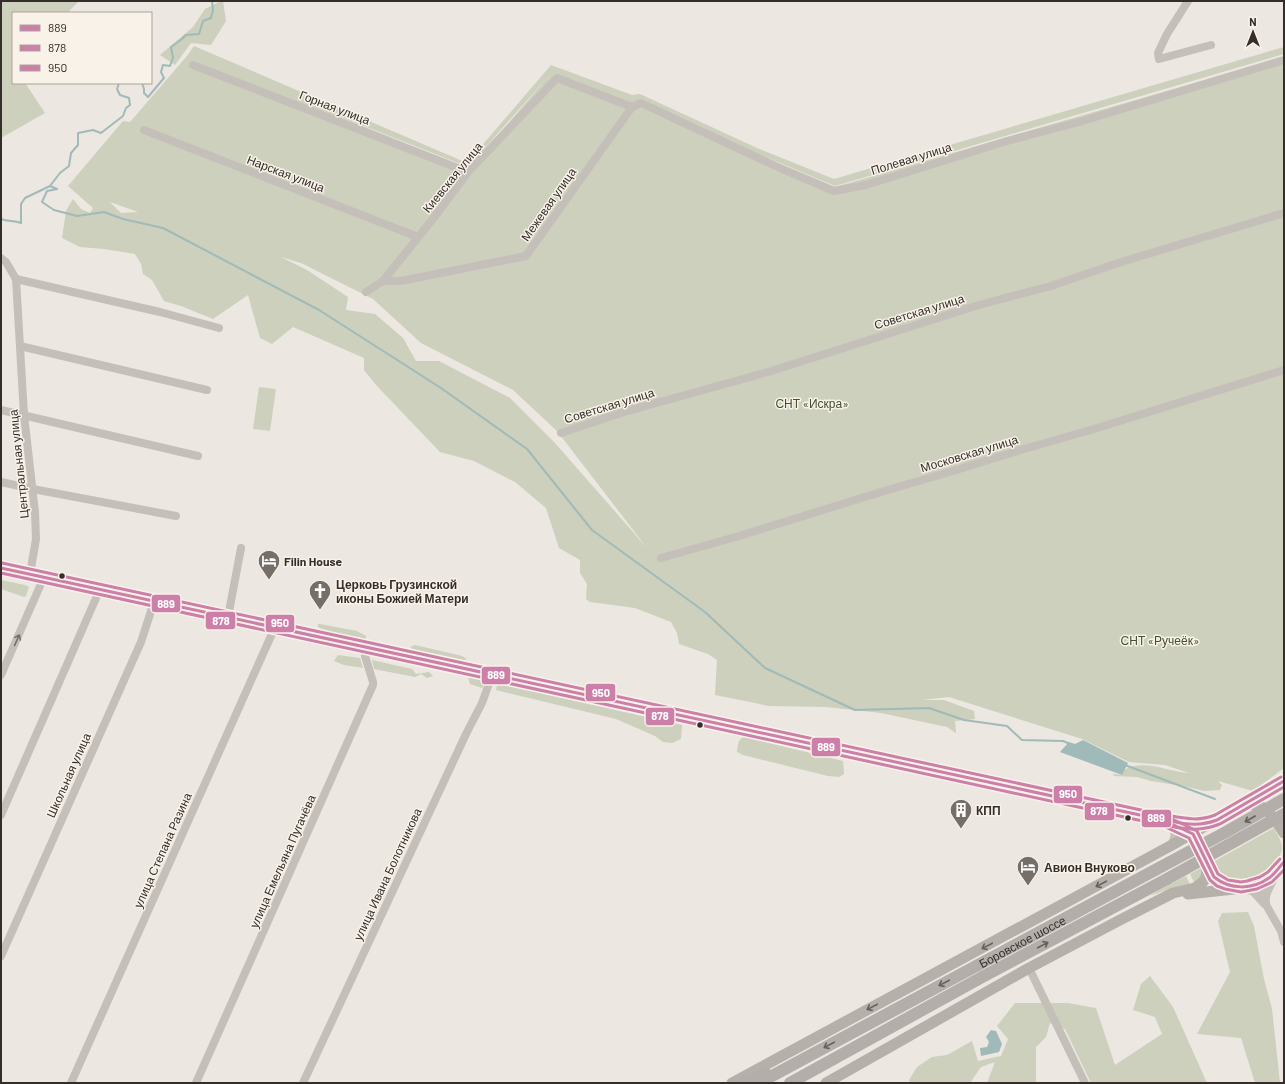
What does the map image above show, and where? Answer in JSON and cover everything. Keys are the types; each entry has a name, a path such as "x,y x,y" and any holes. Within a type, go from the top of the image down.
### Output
{"main road":[{"path":"732,1083 1172,845 1284,781"},
{"name":"Боровское шоссе","path":"759,1083 1226,832 1284,799"},
{"path":"1243,804 1258,805 1263,807 1283,830"},
{"name":"Боровское шоссе","path":"790,1083 1284,814"},
{"path":"1197,831 1199,835 1200,849 1214,877 1230,887 1241,887"},
{"path":"826,1083 1029,968 1173,893 1195,888 1203,882 1207,875 1206,860"},
{"path":"1164,898 1226,890 1260,882 1268,878 1284,862"},
{"path":"742,1083 795,1063"}],"street":[{"path":"1188,1 1158,53 1159,59 1211,45"},
{"name":"Полевая улица","path":"556,78 632,107 641,103 782,169 834,190 866,185 1007,141 1079,122 1284,60"},
{"name":"Горная улица","path":"193,65 468,172"},
{"name":"Киевская улица","path":"366,292 383,280 468,172 556,78"},
{"name":"Межевая улица","path":"383,280 401,281 526,256 632,107"},
{"name":"Нарская улица","path":"144,130 418,237"},
{"name":"Советская улица","path":"561,433 624,412 768,372 979,305 1050,286 1149,253 1284,213"},
{"path":"1,258 6,262 16,279 160,312 219,328"},
{"name":"Центральная улица","path":"16,279 24,415 33,489 36,539 30,574"},
{"path":"20,346 207,390"},
{"name":"Московская улица","path":"662,558 1094,429 1284,370"},
{"path":"1,410 198,456"},
{"path":"1,482 176,516"},
{"path":"228,617 241,548"},
{"path":"1,568 1163,820 1200,826 1217,820"},
{"path":"1,675 44,577"},
{"path":"1,815 100,590"},
{"name":"Школьная улица","path":"1,956 141,642 154,602"},
{"name":"улица Степана Разина","path":"71,1083 275,627"},
{"name":"улица Емельяна Пугачёва","path":"196,1083 373,685 365,656 366,647"},
{"name":"улица Ивана Болотникова","path":"303,1083 459,748 482,703 492,675"},
{"path":"1163,820 1197,831"},
{"path":"1163,820 1173,827 1175,831 1175,840 1172,845"},
{"path":"1276,871 1272,883 1264,898 1284,942"},
{"path":"1241,887 1254,891 1266,904"},
{"path":"1029,968 1085,1083"}],"green space":[{"path":"1,1 79,1 68,12 12,12 12,84 26,84 45,113 1,138"},
{"path":"223,1 226,21 211,45 191,43 175,65 160,55 193,27 205,9"},
{"name":"СНТ «Искра»","path":"194,46 467,163 551,65 632,95 640,94 757,148 834,179 1284,47 1284,54 835,186 756,154 835,187 1284,57 1284,768 1253,791 1218,781 1222,785 1220,790 1204,791 1137,777 1114,776 1113,774 1122,775 1124,770 1139,765 1148,765 1189,773 1165,765 1129,762 1082,739 949,697 922,700 944,700 974,711 975,719 955,721 956,733 947,727 881,713 826,707 768,706 715,695 717,660 708,654 679,644 677,633 671,622 635,608 590,602 586,599 587,584 580,573 580,560 559,548 546,508 515,482 474,461 440,452 377,386 364,370 364,358 293,327 272,344 260,338 248,295 213,319 164,301 152,280 143,274 141,264 135,254 80,247 62,238 66,211 73,199 81,209 90,213 93,208 68,186 123,121 130,122","holes":["553,71 469,169 316,107 468,167","110,202 138,212 121,213","281,257 301,263 373,299 421,343 513,390 557,431 647,548 555,443 510,398 439,361 416,361 403,338 375,314 346,310 348,297 307,270"]},
{"path":"259,387 276,389 270,431 253,429"},
{"path":"1,580 29,587 26,596 24,597 1,589"},
{"path":"318,624 357,631 366,636 366,639 327,631 318,627"},
{"path":"415,645 462,656 467,659 464,660 432,655 410,647"},
{"path":"338,655 360,658 363,668 344,665 334,661"},
{"path":"372,660 412,669 416,674 429,672 433,676 427,678 421,674 415,677 374,669"},
{"path":"468,677 485,680 482,688 470,684"},
{"path":"499,684 682,725 681,739 672,743 663,742 655,736 616,719 496,690 497,685"},
{"path":"744,737 843,761 844,774 839,777 828,776 743,755 737,752 739,741"},
{"path":"1274,828 1282,848 1275,866 1271,870 1259,877 1238,882 1226,879 1220,874 1213,862"},
{"path":"1203,867 1204,873 1195,884 1190,874"},
{"path":"1186,876 1190,885 1169,889 1150,896 1161,889"},
{"path":"1248,912 1254,926 1264,979 1272,1009 1280,1083 1255,1083 1241,1038 1197,1034 1230,972 1218,921 1222,913"},
{"path":"1150,976 1173,1007 1207,1083 1091,1083 1065,1029 1050,1023 1046,1037 1036,1047 1036,1083 987,1083 995,1062 981,1067 970,1083 910,1083 909,1080 917,1067 932,1057 947,1055 972,1041 978,1061 1001,1056 1008,1039 997,1026 1015,1003 1068,1003 1096,1008 1115,1065 1162,1034 1155,1017 1133,1010 1141,984"}],"water":[{"path":"1083,740 1128,763 1122,775 1060,752 1069,742 1075,744"},
{"path":"991,1030 996,1031 1002,1044 999,1052 981,1056 980,1048 987,1047 989,1042 986,1037"}],"waterway":[{"path":"142,84 144,93 148,97 164,78 161,72 163,65 170,66 173,58 171,47 186,35 199,34 203,21 211,18 213,10 212,1"},
{"path":"1,219 21,223 21,204 25,198 50,186 60,173 69,166 71,153 78,145 78,133 93,130 101,133 123,116 126,108 130,105 129,98 120,95 117,89 119,84"},
{"path":"50,186 57,189 47,191 42,202 54,210 77,216 104,212 123,219 163,228 319,310 441,388 527,449 592,530 705,612 765,668 855,710 929,708 964,720 1007,726 1022,740 1063,741 1070,744"},
{"path":"1125,765 1215,799"}],"transit line":[{"name":"950","path":"2,563 1164,815 1197,831 1218,874 1228,880 1241,882 1260,877 1268,872 1280,859"},
{"name":"889","path":"1,568 1163,820 1193,834 1214,877 1234,886 1241,887 1255,885 1262,882 1273,875 1284,862"},
{"name":"878","path":"1,573 1161,825 1189,838 1210,880 1217,886 1225,889 1241,892 1257,889 1272,882 1284,870"},
{"name":"950","path":"1172,816 1194,819 1215,815 1281,777"},
{"name":"889","path":"1171,821 1194,824 1217,820 1284,781"},
{"name":"878","path":"1170,826 1195,829 1207,828 1220,824 1284,787"}],"place":[{"name":"Filin House","path":"269,580"},
{"name":"Церковь Грузинской иконы Божией Матери","path":"320,610"},
{"name":"КПП","path":"961,830"},
{"name":"Авион Внуково","path":"1028,886"}],"park label":[{"name":"СНТ «Ручеёк»","path":"1160,640"}]}
